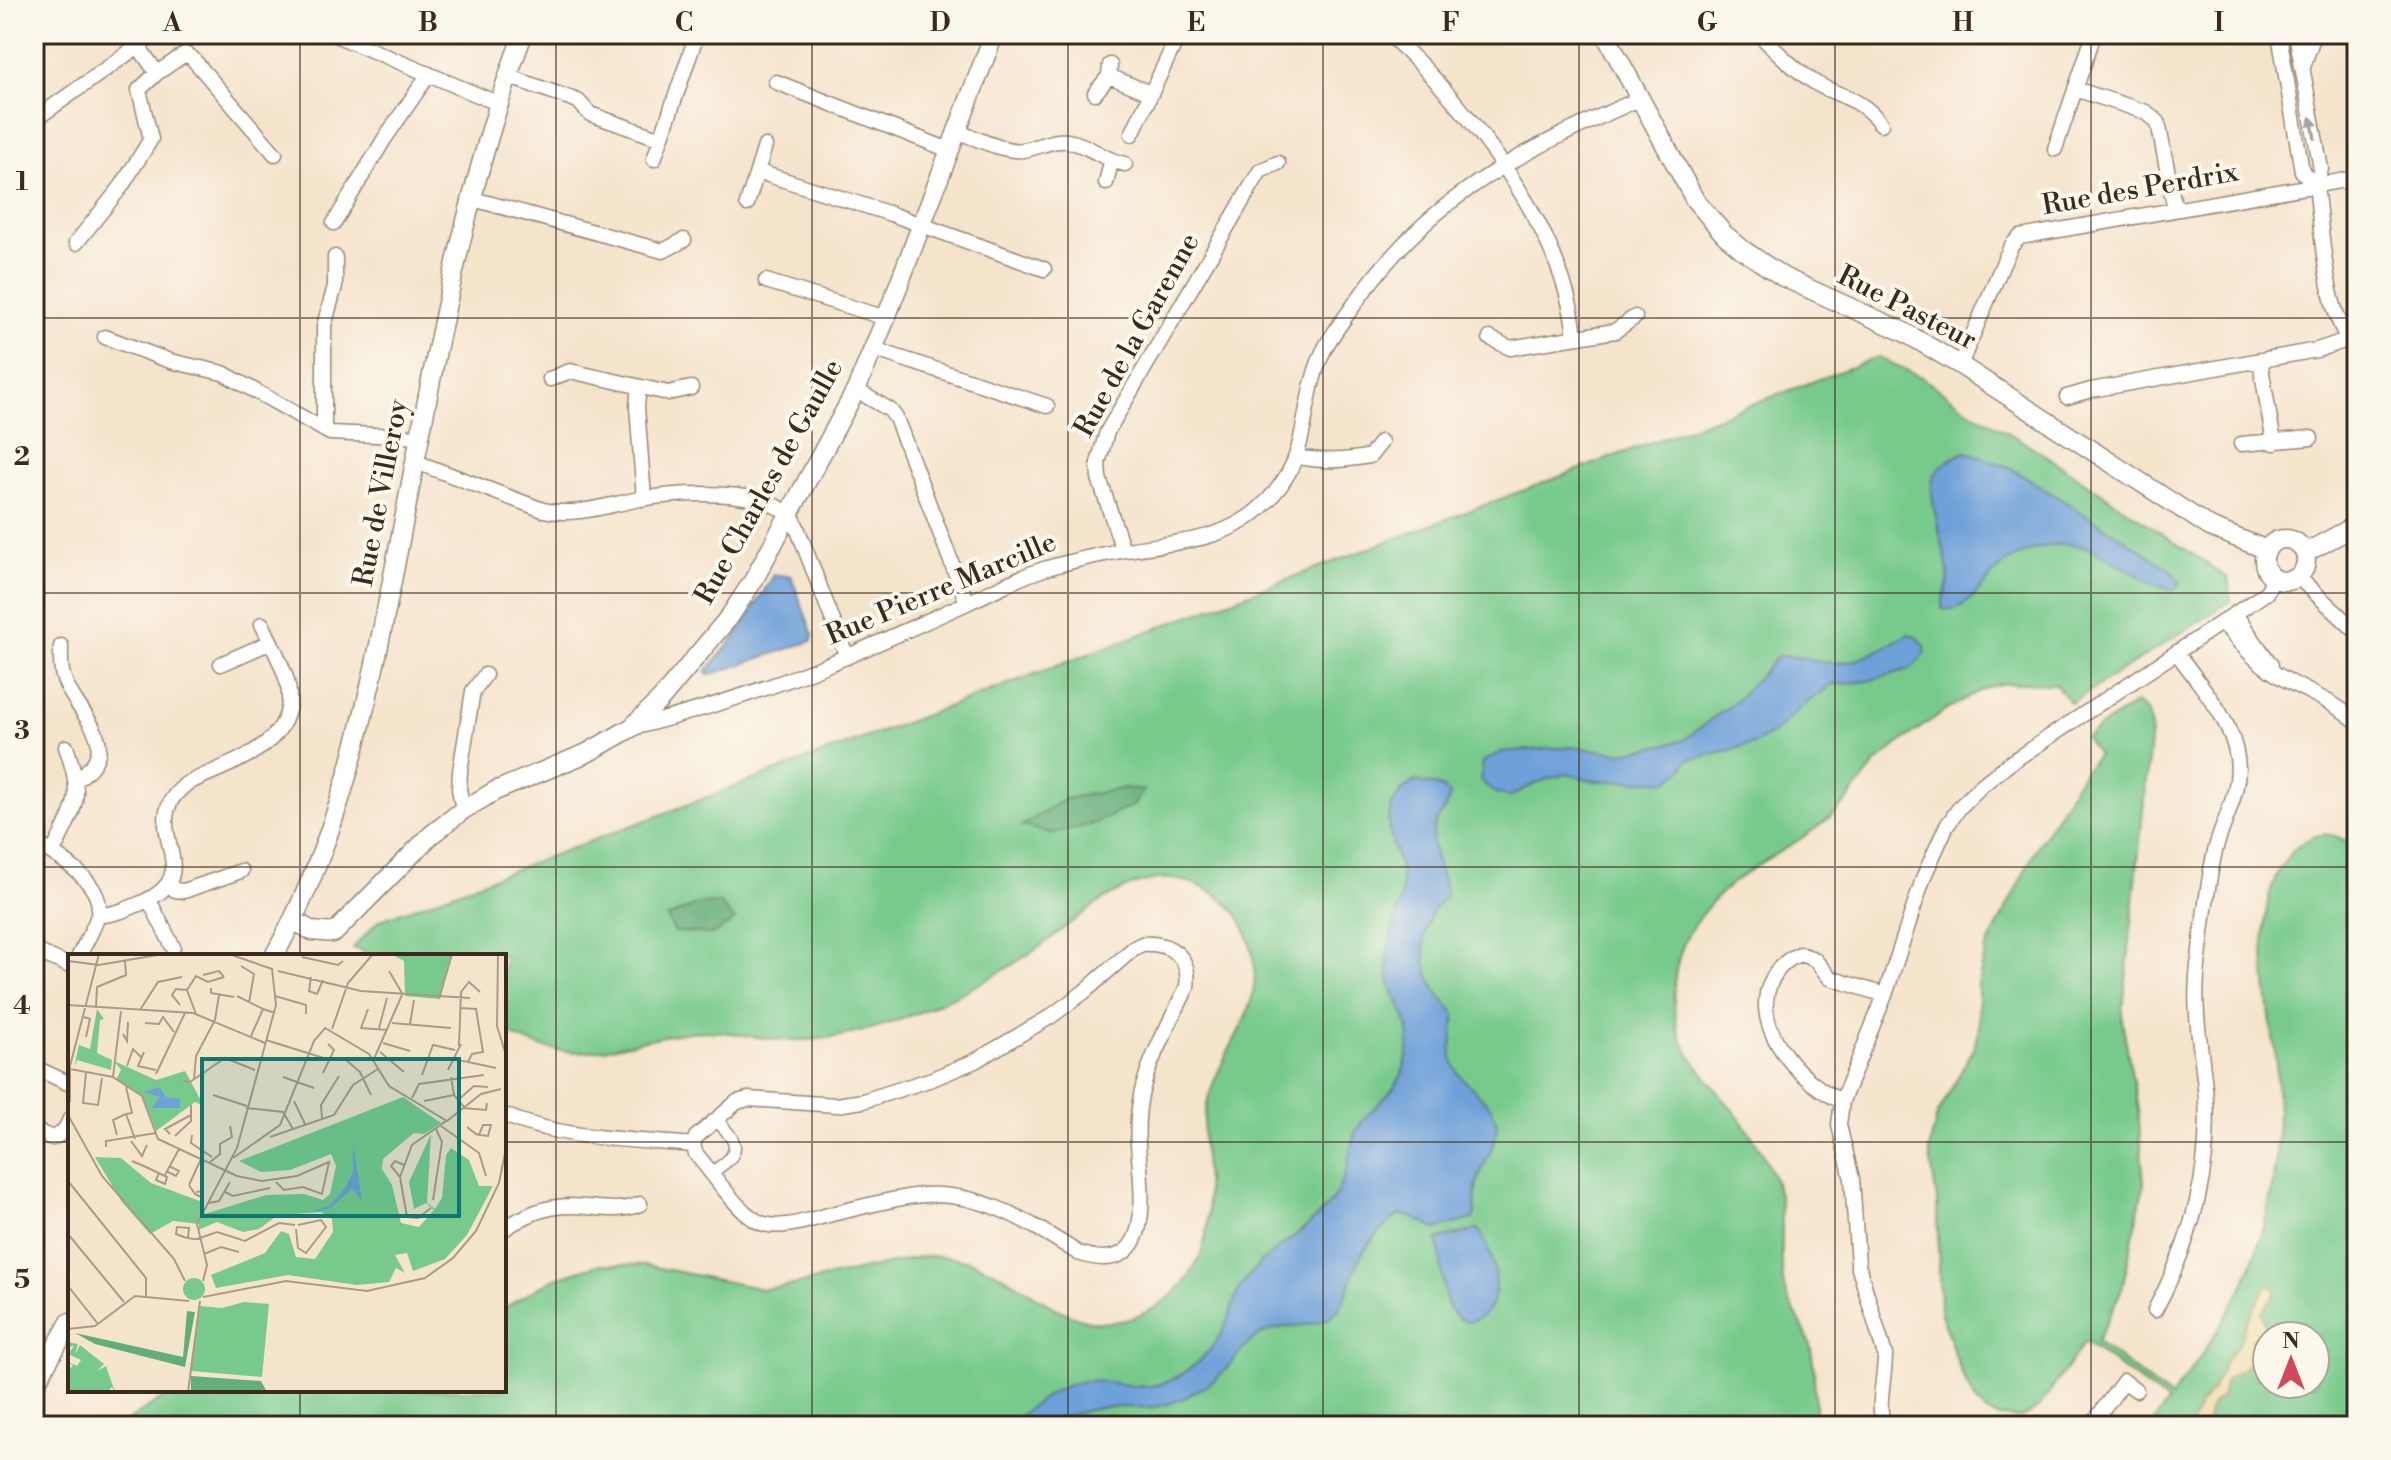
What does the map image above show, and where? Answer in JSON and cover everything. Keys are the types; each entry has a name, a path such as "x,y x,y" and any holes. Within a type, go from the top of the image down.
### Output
{"street":[{"path":"34,120 155,34"},
{"path":"333,34 497,103"},
{"name":"Rue de Villeroy","path":"275,954 310,885 355,753 457,258 497,103 523,34"},
{"path":"654,159 697,34"},
{"name":"Rue Charles de Gaulle","path":"293,920 312,931 334,933 431,835 463,810 495,791 587,753 631,728 660,700 730,616 753,581 856,390 994,34"},
{"path":"1132,134 1179,34"},
{"path":"1389,34 1425,66 1448,92 1518,186 1544,238 1573,319 1575,337"},
{"name":"Rue Pasteur","path":"1605,34 1695,200 1724,234 1743,250 1783,277 1904,332 2210,527 2267,550"},
{"path":"1759,34 1793,66 1818,84 1857,100 1871,110 1881,124"},
{"path":"2055,149 2094,34"},
{"path":"2279,34 2302,171 2315,186"},
{"path":"2067,397 2091,390 2352,346 2337,317 2330,288 2315,186 2321,169 2296,34"},
{"path":"2291,101 2314,34"},
{"path":"138,46 157,73"},
{"path":"76,243 121,187 151,139 139,90 185,54 192,58 275,154"},
{"path":"1095,93 1110,70 1150,93"},
{"path":"334,223 385,138 429,74"},
{"path":"507,76 578,101 590,114 661,139"},
{"path":"776,82 949,150"},
{"path":"2075,89 2146,112 2158,122 2175,210"},
{"name":"Rue Pierre Marcille","path":"631,728 672,718 847,657 1042,570 1123,550 1191,541 1236,525 1279,490 1298,457 1309,396 1324,349 1374,276 1437,211 1502,166 1566,130 1639,99"},
{"path":"956,131 1013,150 1069,141 1118,163 1106,183"},
{"path":"747,204 765,146"},
{"name":"Rue de la Garenne","path":"1123,550 1099,478 1098,463 1107,432 1260,171 1278,163"},
{"path":"759,172 891,214 1044,269"},
{"name":"Rue des Perdrix","path":"1960,365 2005,259 2020,237 2357,178"},
{"path":"473,199 663,251 684,240"},
{"path":"324,430 324,326 335,286 335,257"},
{"path":"774,287 886,318"},
{"path":"1490,338 1510,348 1615,331 1635,317"},
{"path":"105,337 170,361 223,373 338,435 421,437"},
{"path":"873,349 1047,406"},
{"path":"2260,361 2274,443"},
{"path":"550,379 570,371 668,393 691,388"},
{"path":"639,387 637,407 644,498"},
{"path":"856,390 890,410 896,418 967,603"},
{"path":"2241,444 2311,438"},
{"path":"1298,457 1342,462 1370,456 1381,442"},
{"path":"416,462 560,514 644,498 697,495 761,500 789,514 800,533 847,657"},
{"path":"2305,553 2357,525"},
{"path":"2283,539 2295,542 2305,553 2305,567 2298,577 2281,581 2265,567 2267,550 2283,539"},
{"path":"2298,577 2357,632"},
{"path":"1883,1426 1880,1408 1885,1355 1858,1265 1852,1179 1839,1125 1842,1101 1885,995 1924,876 1953,817 1982,785 2010,763 2266,593 2274,578"},
{"path":"2229,618 2278,675 2326,699 2357,722"},
{"path":"98,915 113,915 149,900 168,883 174,860 167,817 169,804 176,793 186,784 267,744 279,733 289,701 287,684 262,624"},
{"path":"221,664 271,642"},
{"path":"61,646 64,679 94,726 98,740 99,752 94,765 76,780"},
{"path":"2155,1310 2187,1242 2205,1165 2208,1130 2195,985 2215,851 2239,773 2237,752 2229,730 2177,653"},
{"path":"463,810 460,771 473,691 485,675"},
{"path":"53,852 76,804 78,789 66,747"},
{"path":"34,842 53,852 93,888 97,896 98,915 80,954"},
{"path":"168,883 175,890 184,891 241,871"},
{"path":"149,900 173,947"},
{"path":"1142,944 1173,949 1186,966 1187,987 1157,1045 1140,1097 1141,1225 1135,1238 1118,1254 1102,1258 1078,1253 1011,1214 962,1198 941,1195 886,1201 787,1224 764,1224 745,1212 696,1154 693,1145 696,1137 715,1119 737,1102 748,1099 836,1105 889,1094 932,1079 975,1061 1050,1017 1142,944"},
{"path":"34,950 68,965"},
{"path":"1842,1101 1823,1093 1777,1044 1765,1010 1766,994 1778,968 1800,954 1814,959 1830,978 1885,995"},
{"path":"34,1067 68,1083"},
{"path":"506,1116 566,1135 693,1145"},
{"path":"712,1172 731,1158 735,1143 733,1136 715,1119"},
{"path":"34,1130 52,1138 66,1129 68,1124"},
{"path":"506,1228 522,1217 555,1207 628,1210 640,1204"},
{"path":"34,1386 63,1350 68,1330"},
{"path":"2091,1426 2124,1381 2136,1390"}],"green space":[{"path":"1878,357 1921,377 1970,411 2033,447 2228,578 2231,601 2071,703 2055,684 1995,685 1950,708 1914,732 1870,770 1845,803 1821,824 1725,889 1692,928 1685,942 1675,974 1677,1025 1690,1055 1752,1135 1778,1191 1784,1287 1811,1352 1816,1426 120,1426 173,1392 506,1392 506,1307 553,1279 601,1264 645,1265 762,1289 794,1285 919,1257 949,1257 970,1261 1000,1275 1063,1312 1084,1320 1107,1323 1131,1318 1159,1305 1175,1292 1199,1259 1205,1240 1208,1209 1203,1146 1205,1115 1220,1067 1249,1007 1254,985 1254,962 1247,934 1232,909 1209,890 1195,884 1181,880 1152,880 1119,891 1011,966 977,985 905,1018 866,1030 806,1040 702,1031 576,1052 554,1050 506,1032 506,954 370,954 353,948 378,921"},
{"path":"2136,703 2148,712 2151,730 2122,1020 2138,1110 2144,1184 2122,1289 2097,1342 2171,1398 2216,1333 2241,1289 2260,1241 2274,1177 2276,1151 2276,1059 2265,970 2266,912 2273,885 2284,862 2310,838 2330,835 2357,846 2357,1426 2151,1426 2168,1402 2085,1342 2039,1407 2018,1418 1998,1417 1986,1412 1975,1401 1962,1375 1940,1311 1937,1199 1929,1150 1937,1115 1974,1048 1979,1028 1978,985 1986,949 2035,851 2083,772 2097,755 2085,737"},
{"path":"1124,788 1144,790 1133,806 1090,825 1053,834 1022,826 1065,799"},
{"path":"719,903 735,920 714,934 675,932 667,918 697,904"}],"sand":[{"path":"2267,1285 2274,1287 2276,1293 2262,1312 2263,1320 2251,1320 2248,1365 2226,1379 2222,1397 2211,1406 2206,1426 2191,1426 2199,1405 2213,1389 2225,1361 2239,1344 2246,1322"}],"water":[{"path":"1967,452 2011,468 2169,569 2181,583 2174,590 2160,586 2091,549 2062,544 2010,560 1969,601 1952,609 1942,609 1948,572 1933,498 1933,479 1947,462"},
{"path":"774,575 791,576 813,635 812,641 709,675 706,672 736,636"},
{"path":"1909,634 1918,637 1925,646 1925,654 1912,668 1868,681 1831,685 1776,731 1754,744 1687,760 1683,769 1668,781 1595,781 1566,774 1546,779 1508,797 1494,792 1480,780 1483,762 1501,752 1570,747 1623,753 1682,741 1737,700 1777,657 1843,663 1872,653"},
{"path":"1416,781 1442,787 1450,794 1433,837 1446,897 1437,906 1426,928 1427,967 1436,990 1455,1016 1454,1064 1464,1080 1489,1106 1496,1121 1495,1139 1477,1183 1473,1219 1436,1229 1399,1215 1380,1231 1364,1251 1337,1311 1320,1322 1263,1333 1248,1344 1217,1378 1179,1400 1152,1407 1099,1408 1043,1422 1009,1426 1040,1400 1064,1387 1090,1381 1153,1386 1187,1370 1204,1357 1217,1340 1248,1276 1314,1220 1335,1196 1345,1173 1356,1131 1397,1083 1408,1052 1406,1020 1392,989 1387,961 1402,883 1389,821 1397,798"},
{"path":"1478,1229 1490,1253 1496,1282 1490,1307 1468,1322 1450,1310 1446,1300 1437,1240"}]}
